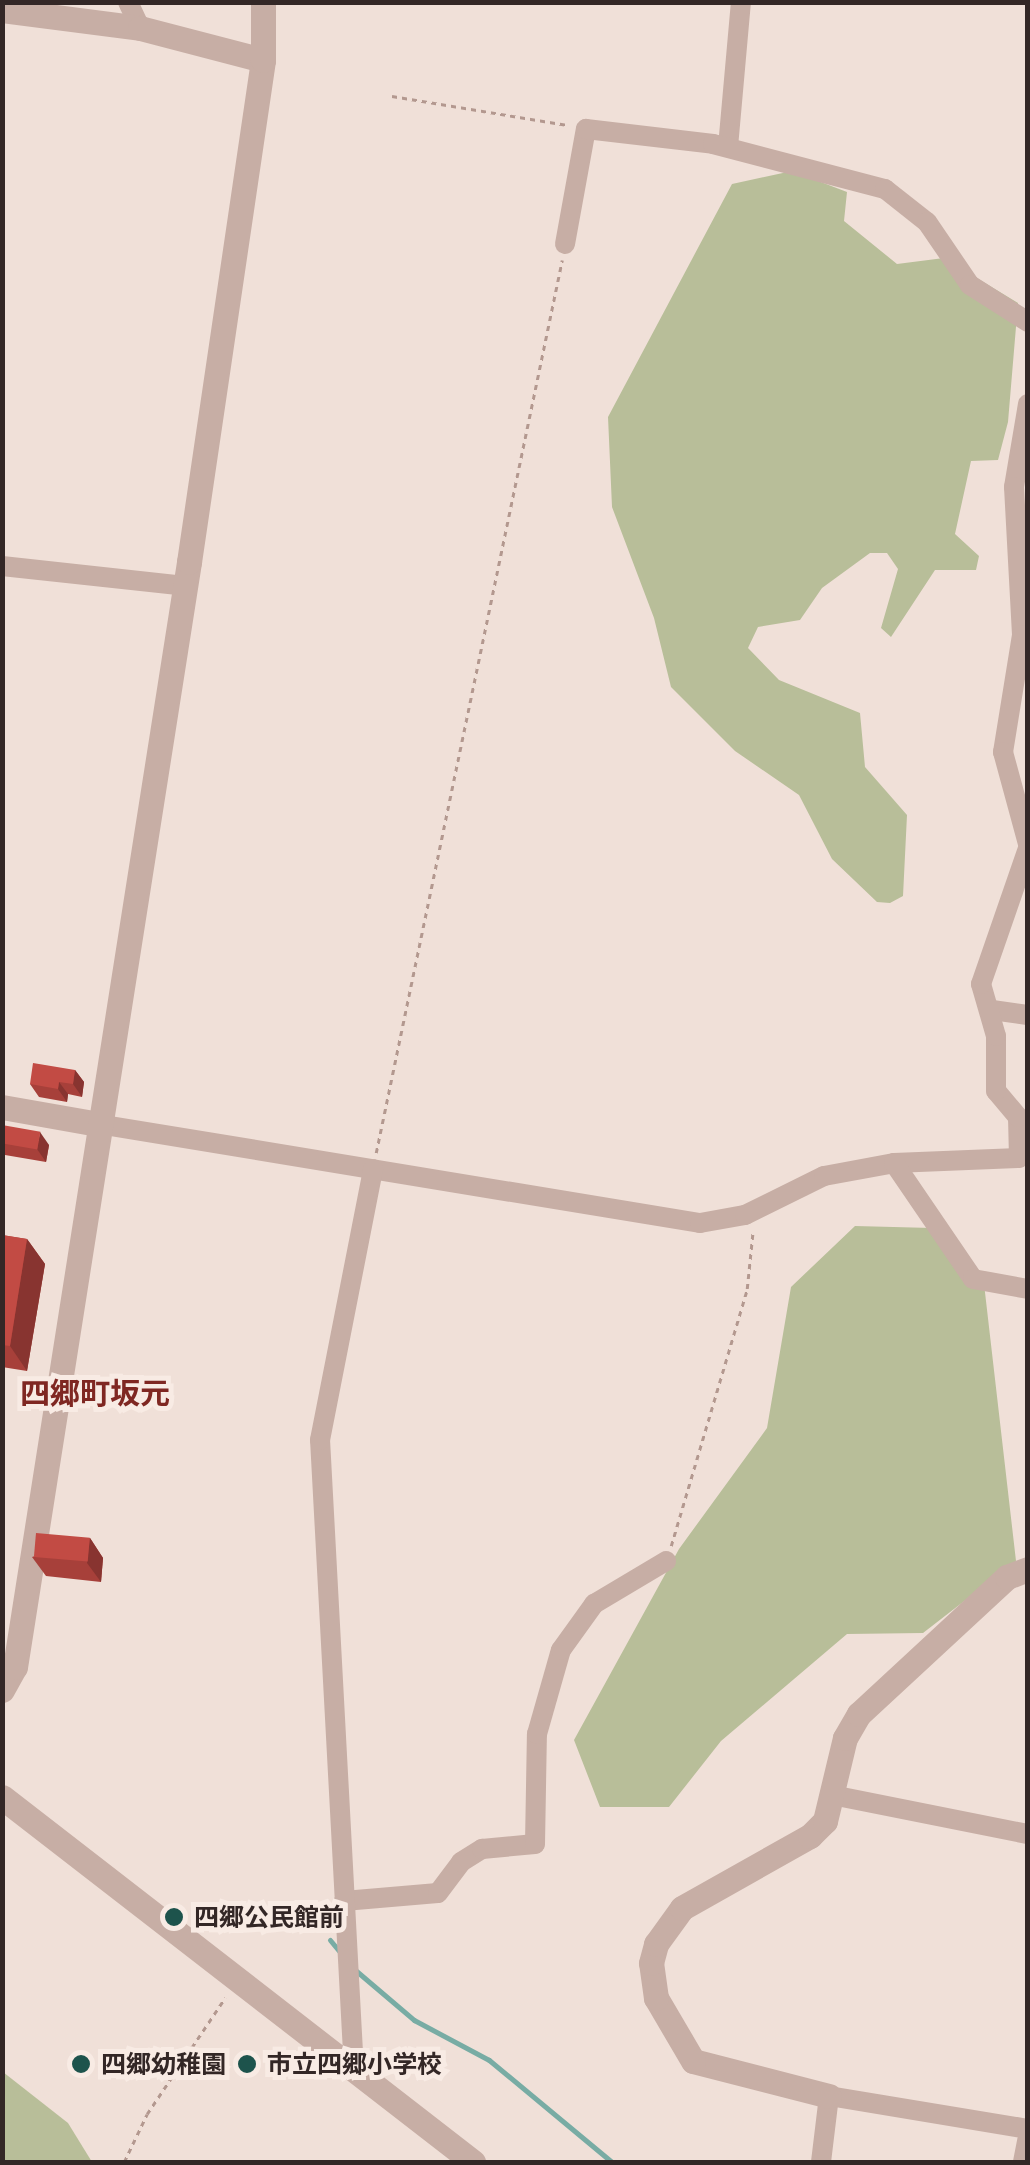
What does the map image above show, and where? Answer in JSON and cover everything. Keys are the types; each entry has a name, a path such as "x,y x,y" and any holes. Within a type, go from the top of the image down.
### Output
{"street":[{"path":"128,2 140,28"},
{"path":"2,1690 15,1667 185,586 263,60 263,2"},
{"path":"728,147 740,2"},
{"path":"2,10 140,28 263,60"},
{"path":"566,244 586,129 728,147 885,189 926,222 970,285 1028,322"},
{"path":"2,1107 649,1218 700,1223 756,1211 824,1176 894,1163 1019,1158 1018,1117 996,1091 992,1075 992,1010 981,984 1028,846 1003,752 1022,635 1014,487 1028,404"},
{"path":"2,566 185,586"},
{"path":"992,1010 1028,1015"},
{"path":"894,1163 973,1279 1028,1289"},
{"path":"354,2071 320,1440 321,1405 373,1169"},
{"path":"344,1901 438,1893 461,1862 482,1850 535,1844 537,1734 561,1650 594,1604 666,1561"},
{"path":"1024,2162 1028,2133 830,2096 694,2060 656,1998 651,1963 664,1929 682,1908 810,1836 824,1821 845,1738 858,1714 1007,1578 1028,1569"},
{"path":"832,1795 1028,1834"},
{"path":"2,1797 473,2162"},
{"path":"821,2162 830,2096"}],"path":[{"path":"392,96 586,129"},
{"path":"373,1169 566,244"},
{"path":"666,1561 747,1290 756,1211"},
{"path":"124,2162 147,2114 236,1980"}],"green space":[{"path":"792,171 847,192 844,221 897,264 944,258 1018,303 1008,422 998,460 971,461 955,534 979,556 976,570 935,570 891,637 881,628 898,569 887,553 870,553 822,588 800,620 758,627 748,648 779,680 860,713 865,767 907,815 903,896 890,903 877,902 832,859 799,795 735,751 671,687 654,618 612,507 608,417 732,184"},
{"path":"855,1226 932,1228 983,1275 1016,1561 923,1633 847,1634 721,1741 669,1807 600,1807 574,1740 679,1549 767,1428 791,1287"},
{"path":"3,2072 68,2123 92,2162 3,2162"}],"building":[{"path":"33,1063 75,1070 73,1084 59,1082 58,1089 30,1084"},
{"path":"2,1125 40,1132 37,1149 2,1143"},
{"path":"2,1235 27,1239 10,1346 2,1345"},
{"path":"36,1533 90,1538 88,1562 34,1557"}],"waterway":[{"path":"330,1940 341,1953"},
{"path":"354,1969 414,2020 489,2060 612,2162"}],"place":[{"name":"四郷公民館前","path":"174,1917"},
{"name":"四郷幼稚園","path":"81,2064"},
{"name":"市立四郷小学校","path":"247,2064"}],"district":[{"name":"四郷町坂元","path":"95,1393"}]}
